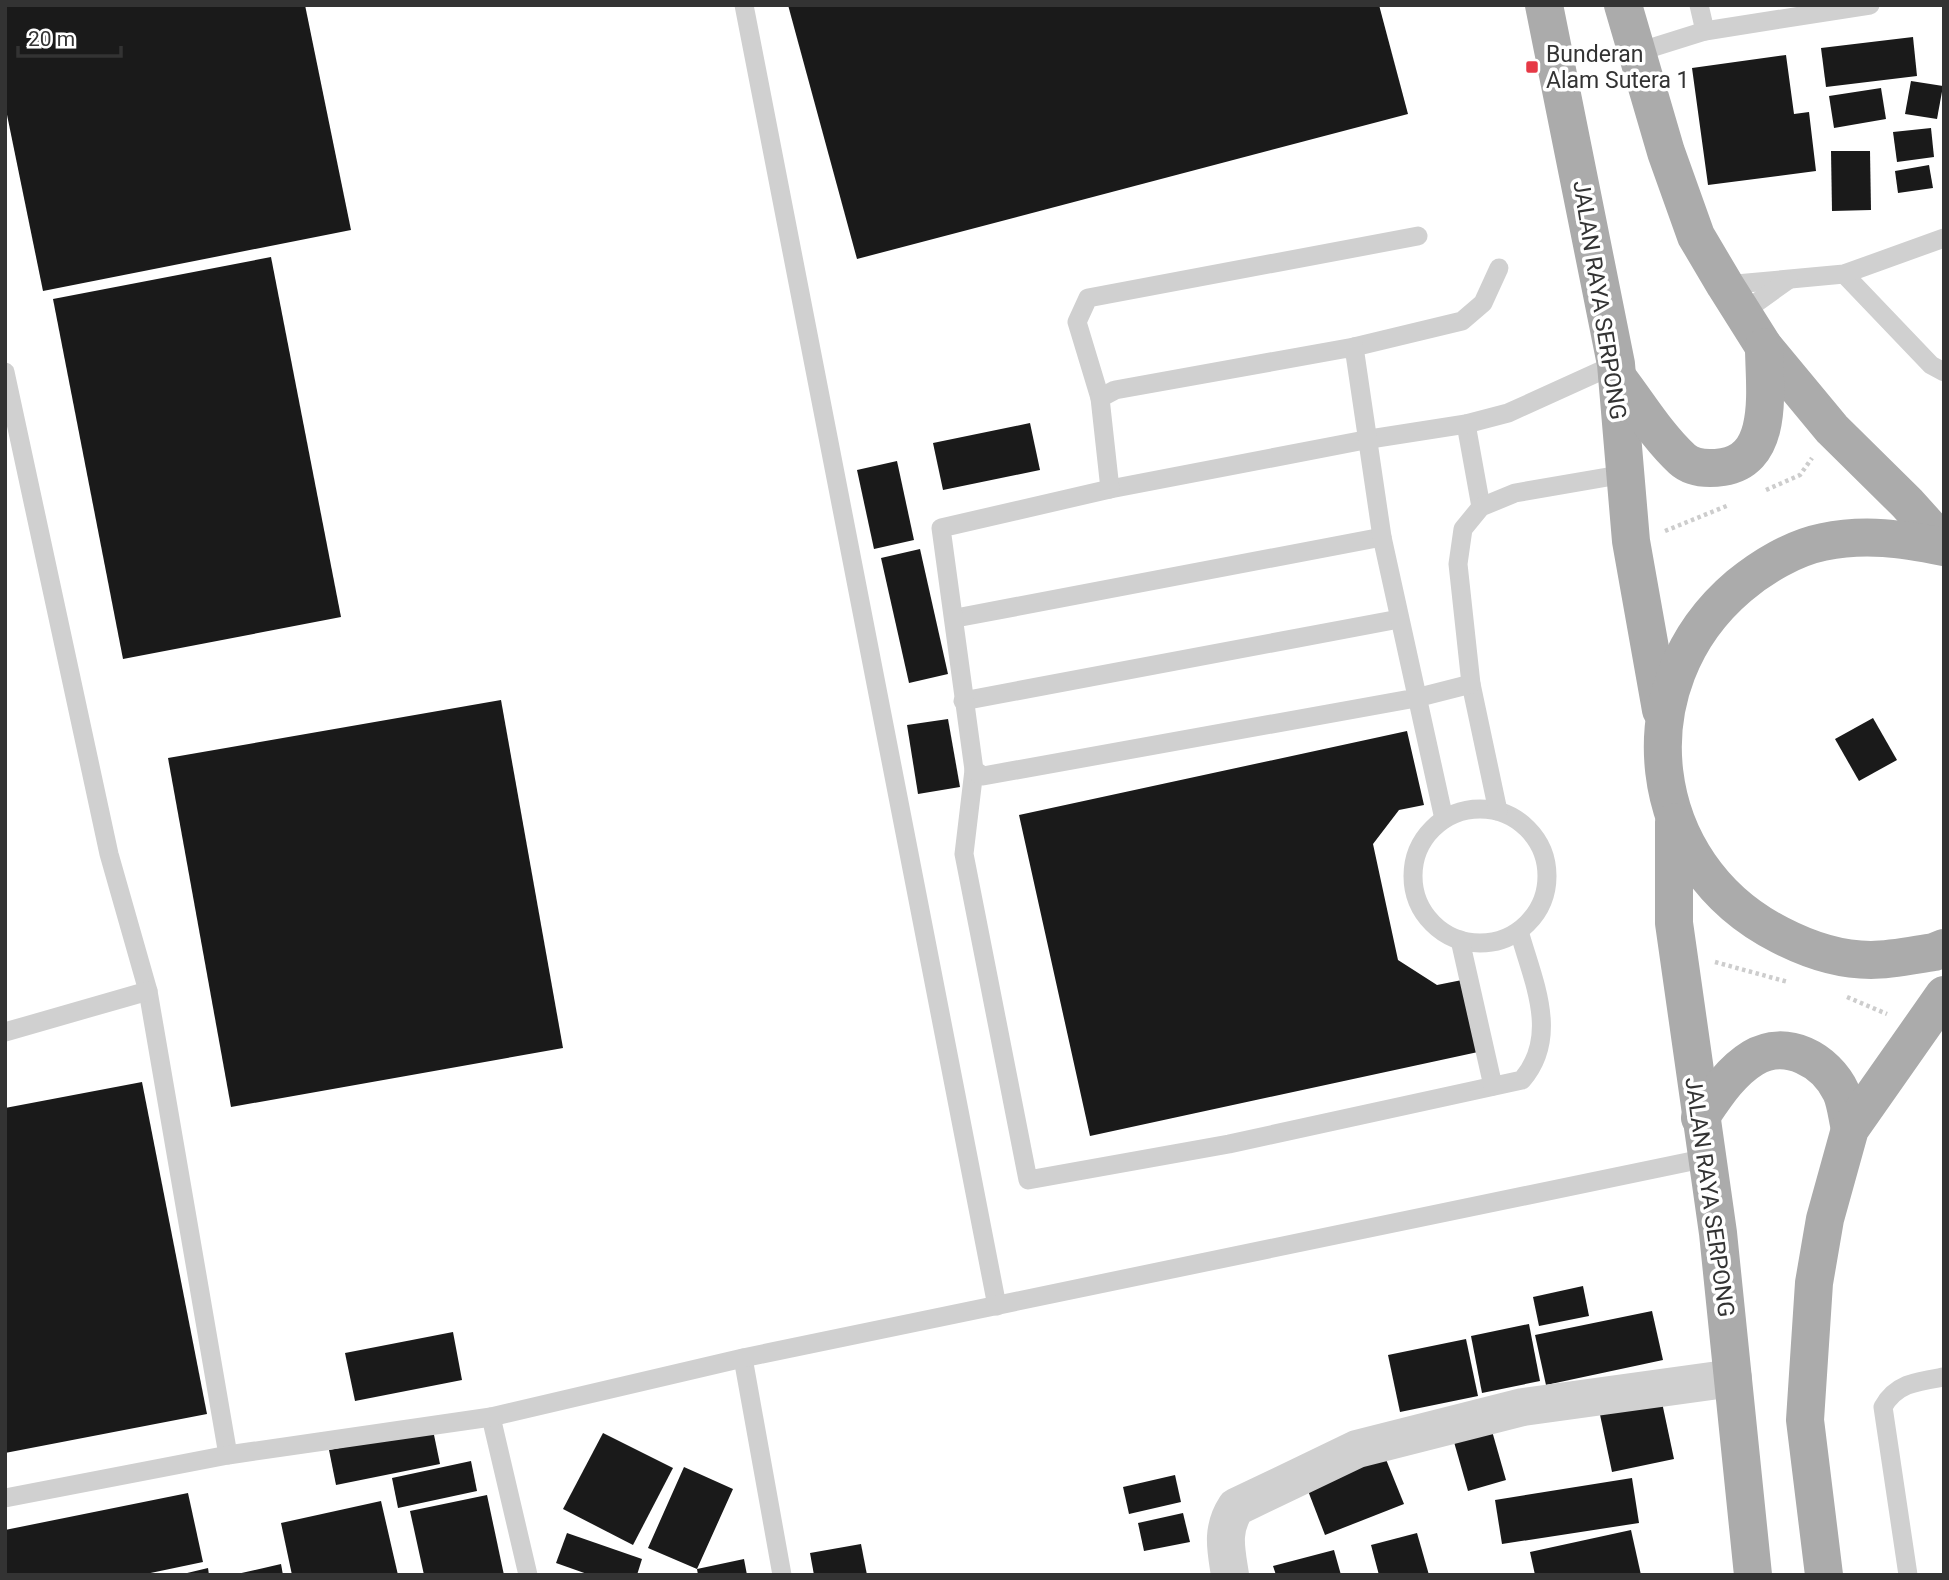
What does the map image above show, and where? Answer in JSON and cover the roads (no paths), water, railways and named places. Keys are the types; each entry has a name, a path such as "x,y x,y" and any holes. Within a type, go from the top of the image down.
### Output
{"main road":[{"name":"JALAN RAYA SERPONG","path":"1544,5 1617,371 1631,541 1663,722"},
{"path":"1623,5 1666,152 1696,236 1764,347 1832,429 1907,503 1944,546"},
{"path":"1617,371 1683,461 1706,470 1734,465 1755,448 1763,426 1764,347"},
{"path":"1944,546 1885,536 1821,542 1763,566 1714,608 1679,661 1663,722 1662,772 1674,819 1704,875 1750,920 1807,949 1871,960 1934,952 1944,948"},
{"name":"JALAN RAYA SERPONG","path":"1674,819 1674,923 1707,1158 1753,1575"},
{"path":"1824,1575 1805,1420 1814,1283 1825,1219 1850,1129 1944,995"},
{"path":"1700,1118 1732,1075 1754,1057 1781,1049 1805,1055 1826,1069 1841,1093 1850,1129"}],"street":[{"path":"1230,1575 1224,1538 1227,1522 1236,1507 1357,1449 1523,1407 1733,1378"}],"lane":[{"path":"744,5 997,1306"},
{"path":"1699,5 1704,31"},
{"path":"1638,52 1704,31 1870,5"},
{"path":"1110,489 1100,398 1077,322 1088,298 1418,236"},
{"path":"1734,299 1789,279 1844,274 1944,238"},
{"path":"1100,398 1115,390 1354,347 1462,321 1483,303 1499,268"},
{"path":"1844,274 1931,365 1944,372"},
{"path":"1734,299 1789,279"},
{"path":"1354,347 1370,439 1382,537 1444,819"},
{"path":"1519,931 1544,1024 1542,1047 1532,1069 1522,1080 1229,1144 1028,1180 964,854 974,770 942,528 1110,489 1370,439 1466,424 1508,413 1617,371"},
{"path":"5,372 109,854 148,991 228,1455"},
{"path":"1466,424 1481,507"},
{"path":"1498,811 1471,684 1458,564 1463,529 1481,507 1514,492 1625,474"},
{"path":"956,618 1382,537"},
{"path":"963,701 1399,619"},
{"path":"974,770 983,776 994,776 1416,698 1471,684"},
{"path":"1470,810 1498,811 1516,818 1531,830 1542,846 1548,883 1543,901 1533,918 1519,931 1501,940 1480,943 1460,940 1432,922 1415,893 1415,859 1421,844 1444,819 1470,810"},
{"path":"1460,940 1493,1086"},
{"path":"5,1032 148,991"},
{"path":"5,1498 228,1455 491,1417 743,1358 1707,1158"},
{"path":"743,1358 782,1575"},
{"path":"1908,1575 1883,1407 1889,1397 1911,1382 1944,1377"},
{"path":"491,1417 528,1575"}],"place":[{"name":"Bunderan Alam Sutera 1","path":"1532,67"}]}
